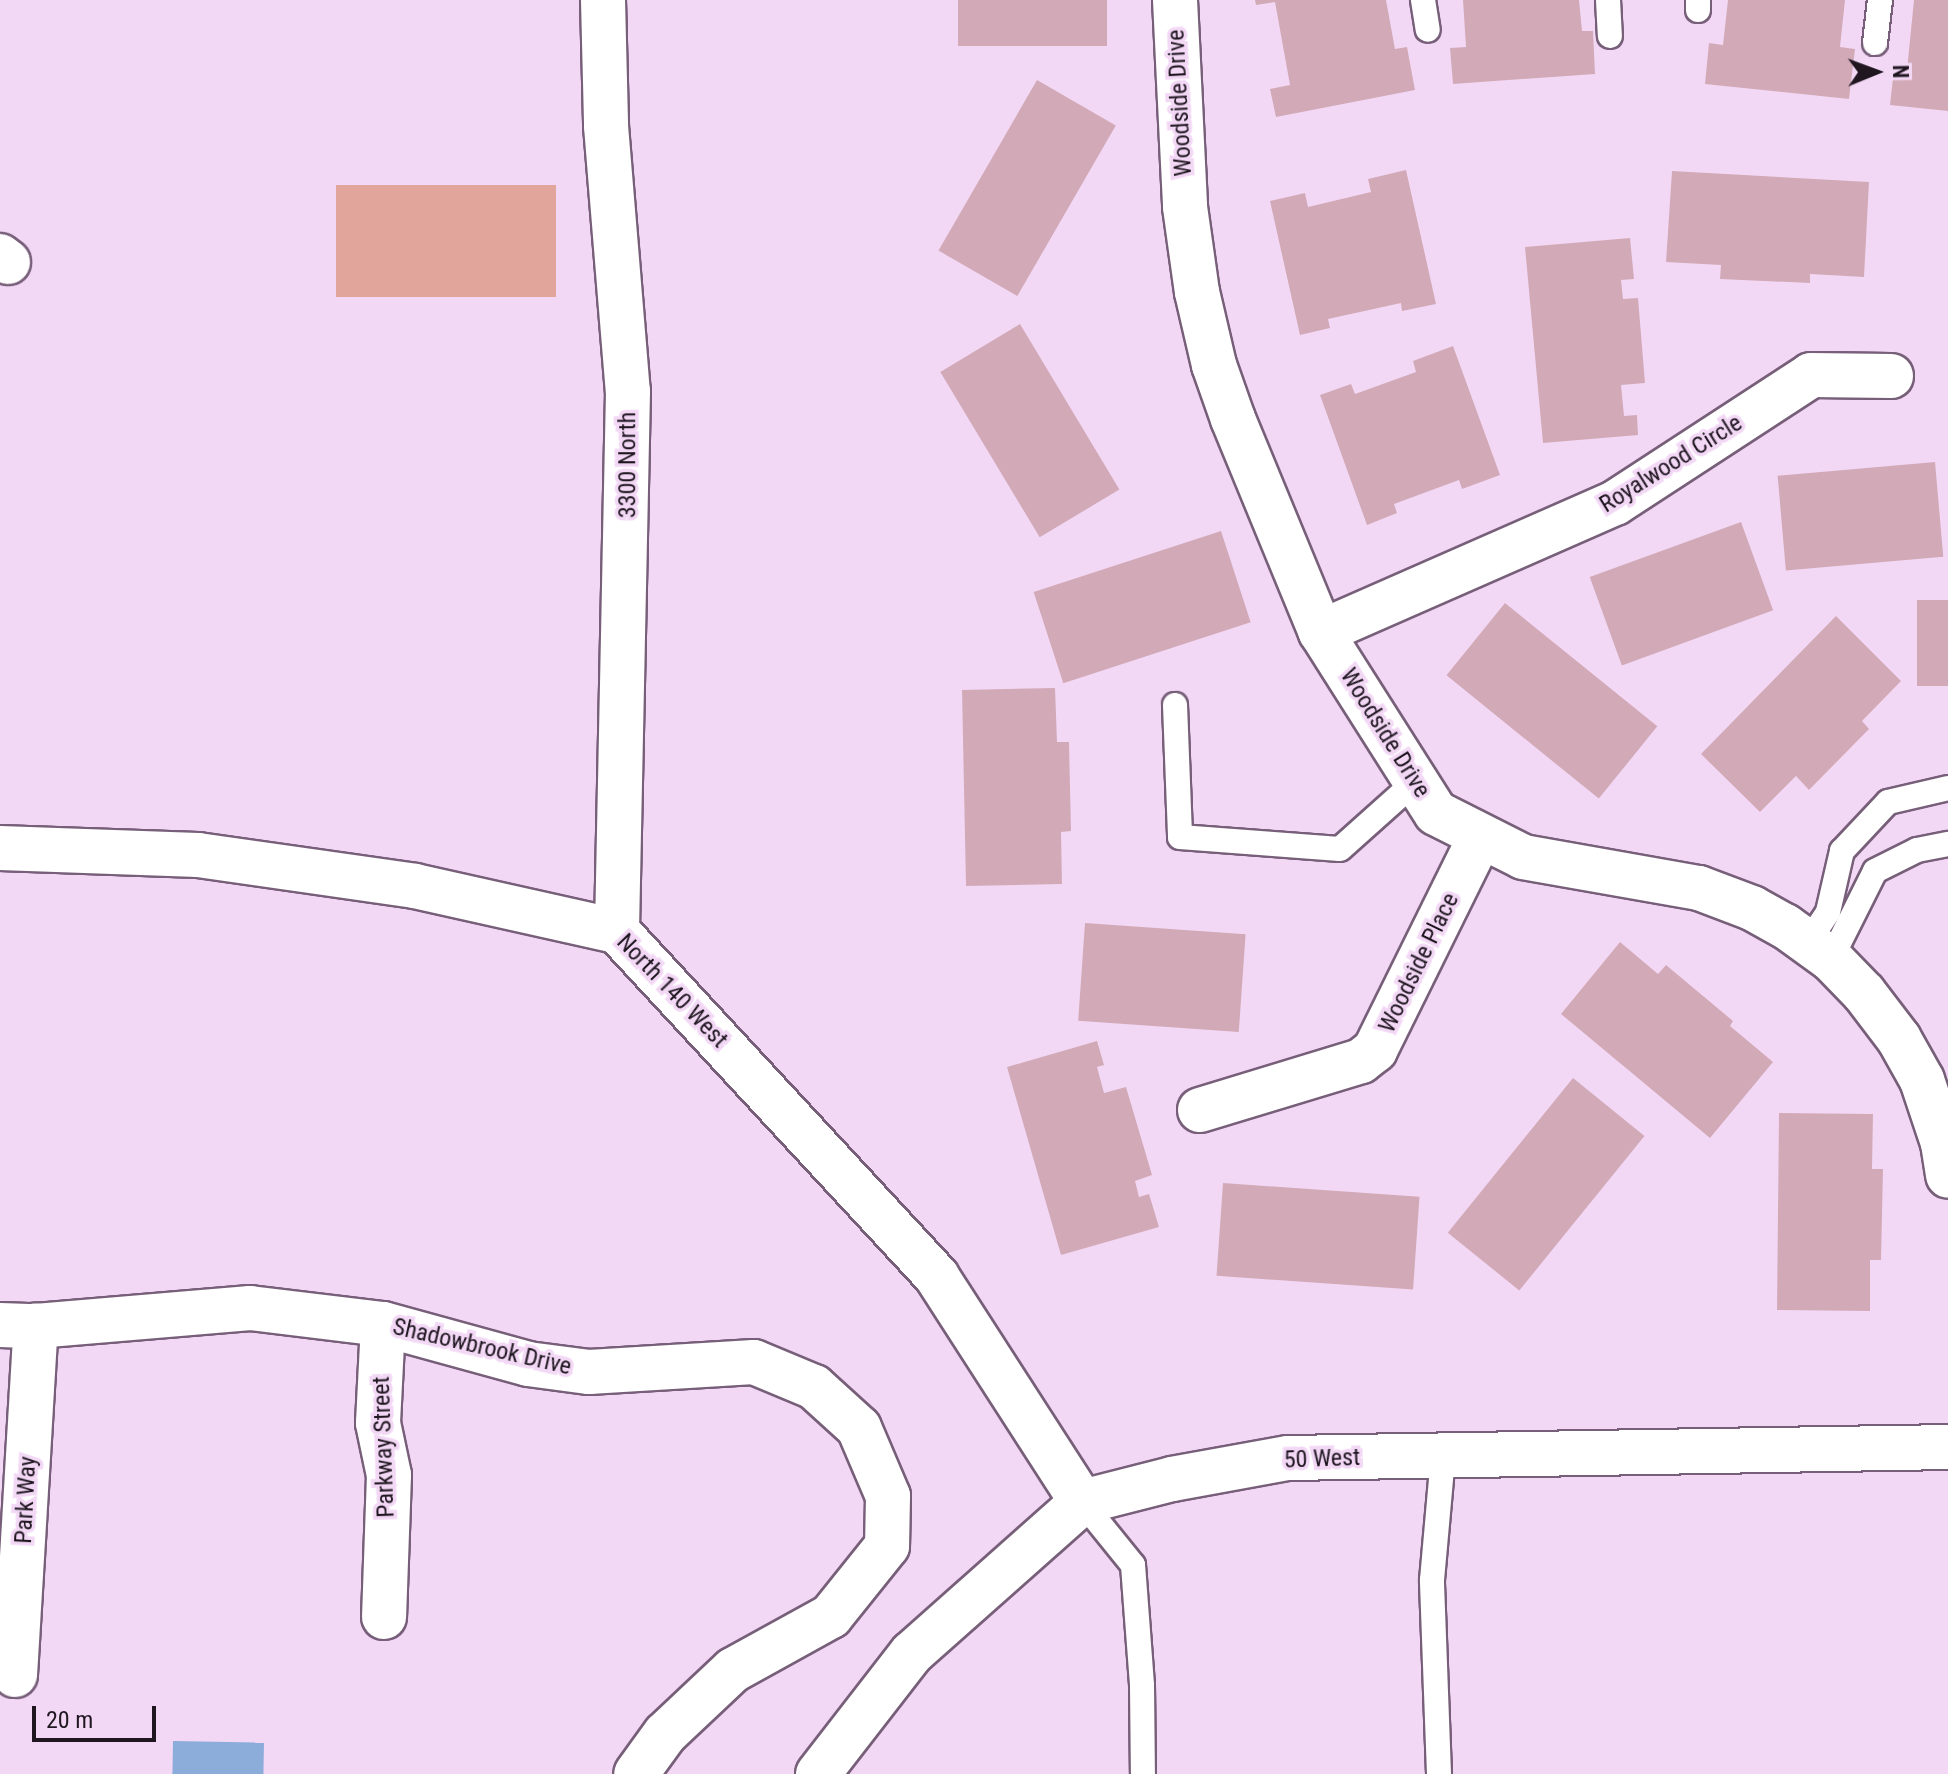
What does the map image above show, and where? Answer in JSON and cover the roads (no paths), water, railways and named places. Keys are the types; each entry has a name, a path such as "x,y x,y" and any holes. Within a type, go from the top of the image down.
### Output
{"street":[{"name":"3300 North","path":"603,0 606,126 628,391 617,931"},
{"name":"Woodside Drive","path":"1175,0 1185,207 1204,321 1233,419 1321,632 1436,813 1480,838 1523,857 1699,888 1752,908 1819,951 1882,1016 1922,1080 1943,1143 1948,1176"},
{"name":"Royalwood Circle","path":"1321,632 1615,503 1811,375 1891,376"},
{"name":"Woodside Place","path":"1200,1110 1361,1061 1375,1050 1480,838"},
{"name":"North 140 West","path":"0,848 198,855 415,886 617,931 937,1277 1082,1502"},
{"name":"Shadowbrook Drive","path":"18,1325 250,1308 383,1324 528,1364 589,1372 754,1362 814,1387 859,1428 888,1496 887,1546 831,1616 733,1670 665,1734 636,1774"},
{"name":"Parkway Street","path":"383,1324 378,1423 389,1475 384,1617"},
{"name":"Park Way","path":"15,1675 18,1325"},
{"name":"50 West","path":"818,1774 912,1653 1082,1502 1172,1479 1288,1458 1948,1447"}],"lane":[{"path":"1423,0 1428,30"},
{"path":"1608,0 1610,36"},
{"path":"1875,43 1880,0"},
{"path":"1175,705 1180,837 1340,849 1416,781"},
{"path":"1819,951 1842,851 1888,802 1948,788"},
{"path":"1819,951 1875,871 1917,850 1948,844"},
{"path":"1439,1774 1432,1580 1443,1456"},
{"path":"1082,1502 1133,1565 1142,1685 1143,1774"}],"water":[{"path":"173,1741 264,1743 263,1774 172,1774"}]}
